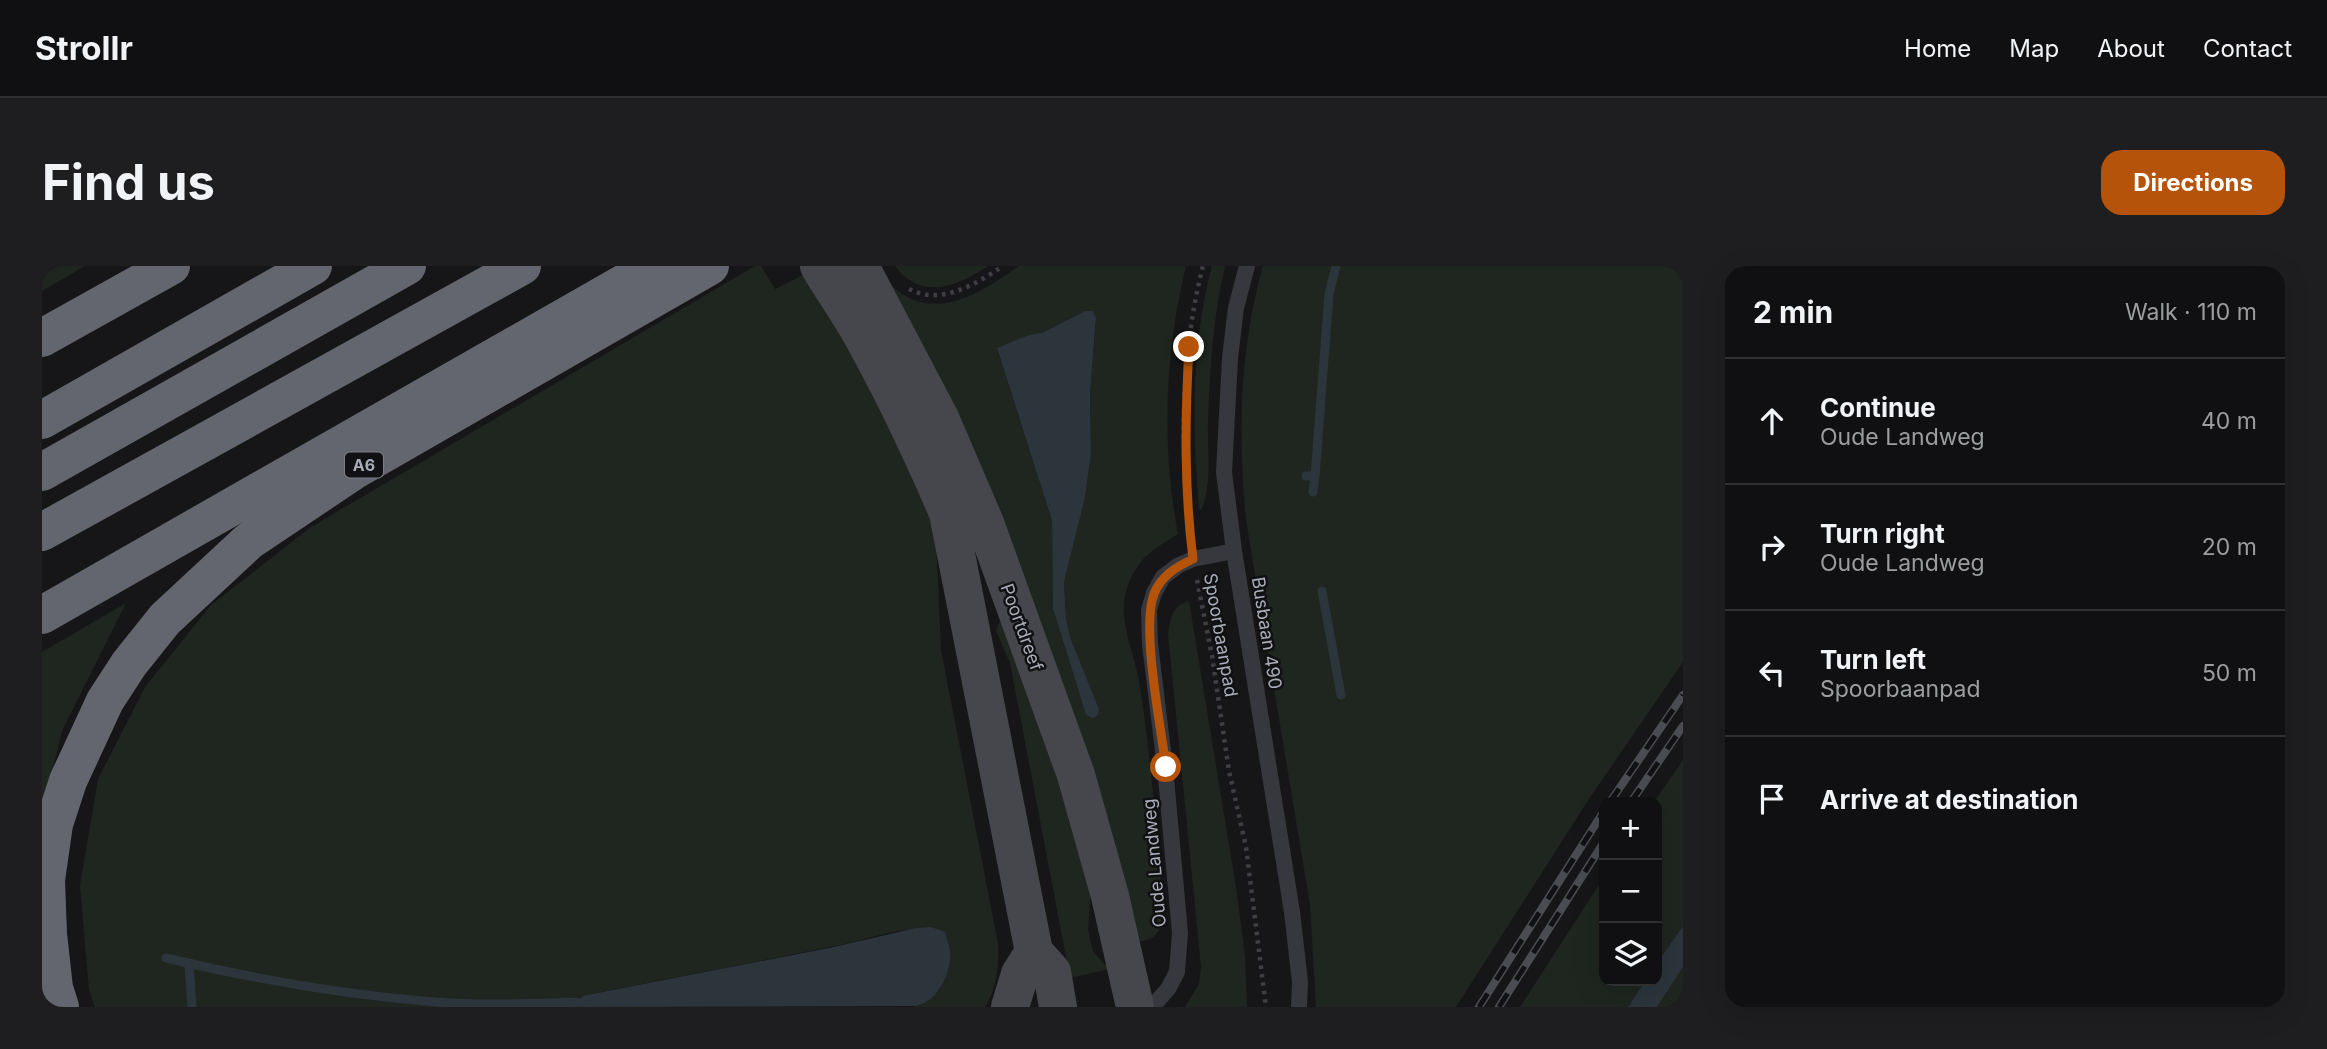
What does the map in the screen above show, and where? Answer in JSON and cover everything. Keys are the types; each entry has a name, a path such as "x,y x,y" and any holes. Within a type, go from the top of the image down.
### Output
{"highway":[{"path":"42,338 171,266"},
{"path":"42,420 313,266"},
{"path":"42,472 407,266"},
{"path":"42,532 522,266"},
{"name":"A6","path":"42,615 654,266"},
{"name":"A6","path":"60,1007 52,975 46,880 54,824 72,771 105,701 129,664 165,619 249,541 334,484 710,266"}],"main road":[{"path":"819,266 891,389 922,450 948,513 1034,951 1052,972 1058,1007"},
{"name":"Poortdreef","path":"860,266 940,418 985,523 1076,775 1110,896 1135,1007"},
{"path":"1010,1007 1020,974 1034,951"}],"lane":[{"name":"Busbaan 490","path":"1247,266 1236,308 1226,402 1224,472 1234,551 1292,912 1300,982 1299,1007"},
{"name":"Oude Landweg","path":"1152,1007 1168,989 1177,972 1180,933 1166,767 1150,644 1149,610 1163,577 1179,565 1193,559 1234,551"}],"path":[{"path":"903,285 919,294 936,296 953,293 983,280 1003,266"},
{"name":"Spoorbaanpad","path":"1203,266 1196,292 1189,347 1185,409 1186,505 1229,771 1246,847 1266,1007"}],"shaded area":[{"path":"42,266 85,266 42,291"},
{"path":"755,266 761,266 775,289 805,274 869,380 932,517 936,540 941,650 998,943 996,976 985,1007 912,1007 929,1000 942,986 950,958 945,932 919,929 582,996 583,1007 95,1007 89,990 80,885 98,779 145,687 211,605 311,527"},
{"path":"895,266 988,266 964,280 940,287 928,287 905,277"},
{"path":"1019,266 1186,266 1174,332 1168,399 1169,467 1178,534 1152,551 1140,564 1130,581 1124,603 1125,625 1139,681 1147,740 1164,917 1155,935 1143,941 1137,941 891,285 907,297 924,303 940,304 973,294","holes":["1085,311 1093,311 1096,319 1090,395 1091,453 1085,498 1064,582 1070,637 1099,709 1086,715 1053,610 1052,521 997,349 1026,336 1044,332"]},
{"path":"1212,266 1225,266 1213,343 1208,421 1208,478 1201,511 1195,447 1195,386 1200,325"},
{"path":"1263,266 1683,266 1683,662 1589,799 1456,1007 1316,1007 1310,905 1246,520 1243,488 1242,392 1249,329"},
{"path":"1085,311 1093,311 1096,318 1090,395 1091,453 1085,498 1064,582 1070,637 1099,709 1098,715 1093,718 1086,715 1053,609 1052,521 997,348 1044,332"},
{"path":"1189,601 1236,887 1245,956 1247,1007 1185,1007 1199,984 1201,967 1168,634 1175,609"},
{"path":"126,603 62,731 42,815 42,652"},
{"path":"1002,616 1046,736 1091,887 1088,930 1093,951 1109,969 1070,978 1010,663 996,631"},
{"path":"1683,760 1683,926 1662,956 1662,797 1657,797"},
{"path":"1599,885 1599,986 1642,986 1628,1007 1520,1007"},
{"path":"1683,926 1683,967 1657,1007 1628,1007 1642,986 1662,986 1662,956"},
{"path":"931,927 945,932 950,949 949,966 938,991 925,1003 917,1006 583,1007 582,996"},
{"path":"1683,967 1683,1007 1657,1007"}],"waterway":[{"path":"1315,476 1329,294 1336,266"},
{"path":"1306,476 1315,476 1313,492"},
{"path":"1322,591 1341,695"},
{"path":"166,958 300,985 402,999 475,1004 591,1002"},
{"path":"189,964 192,1007"}],"railway":[{"path":"1613,797 1683,695"},
{"path":"1634,797 1683,726"},
{"path":"1479,1007 1599,819"},
{"path":"1499,1007 1599,850"}],"route":[{"path":"1166,767 1150,644 1149,610 1163,577 1193,559 1186,505 1185,467 1189,347"}]}
